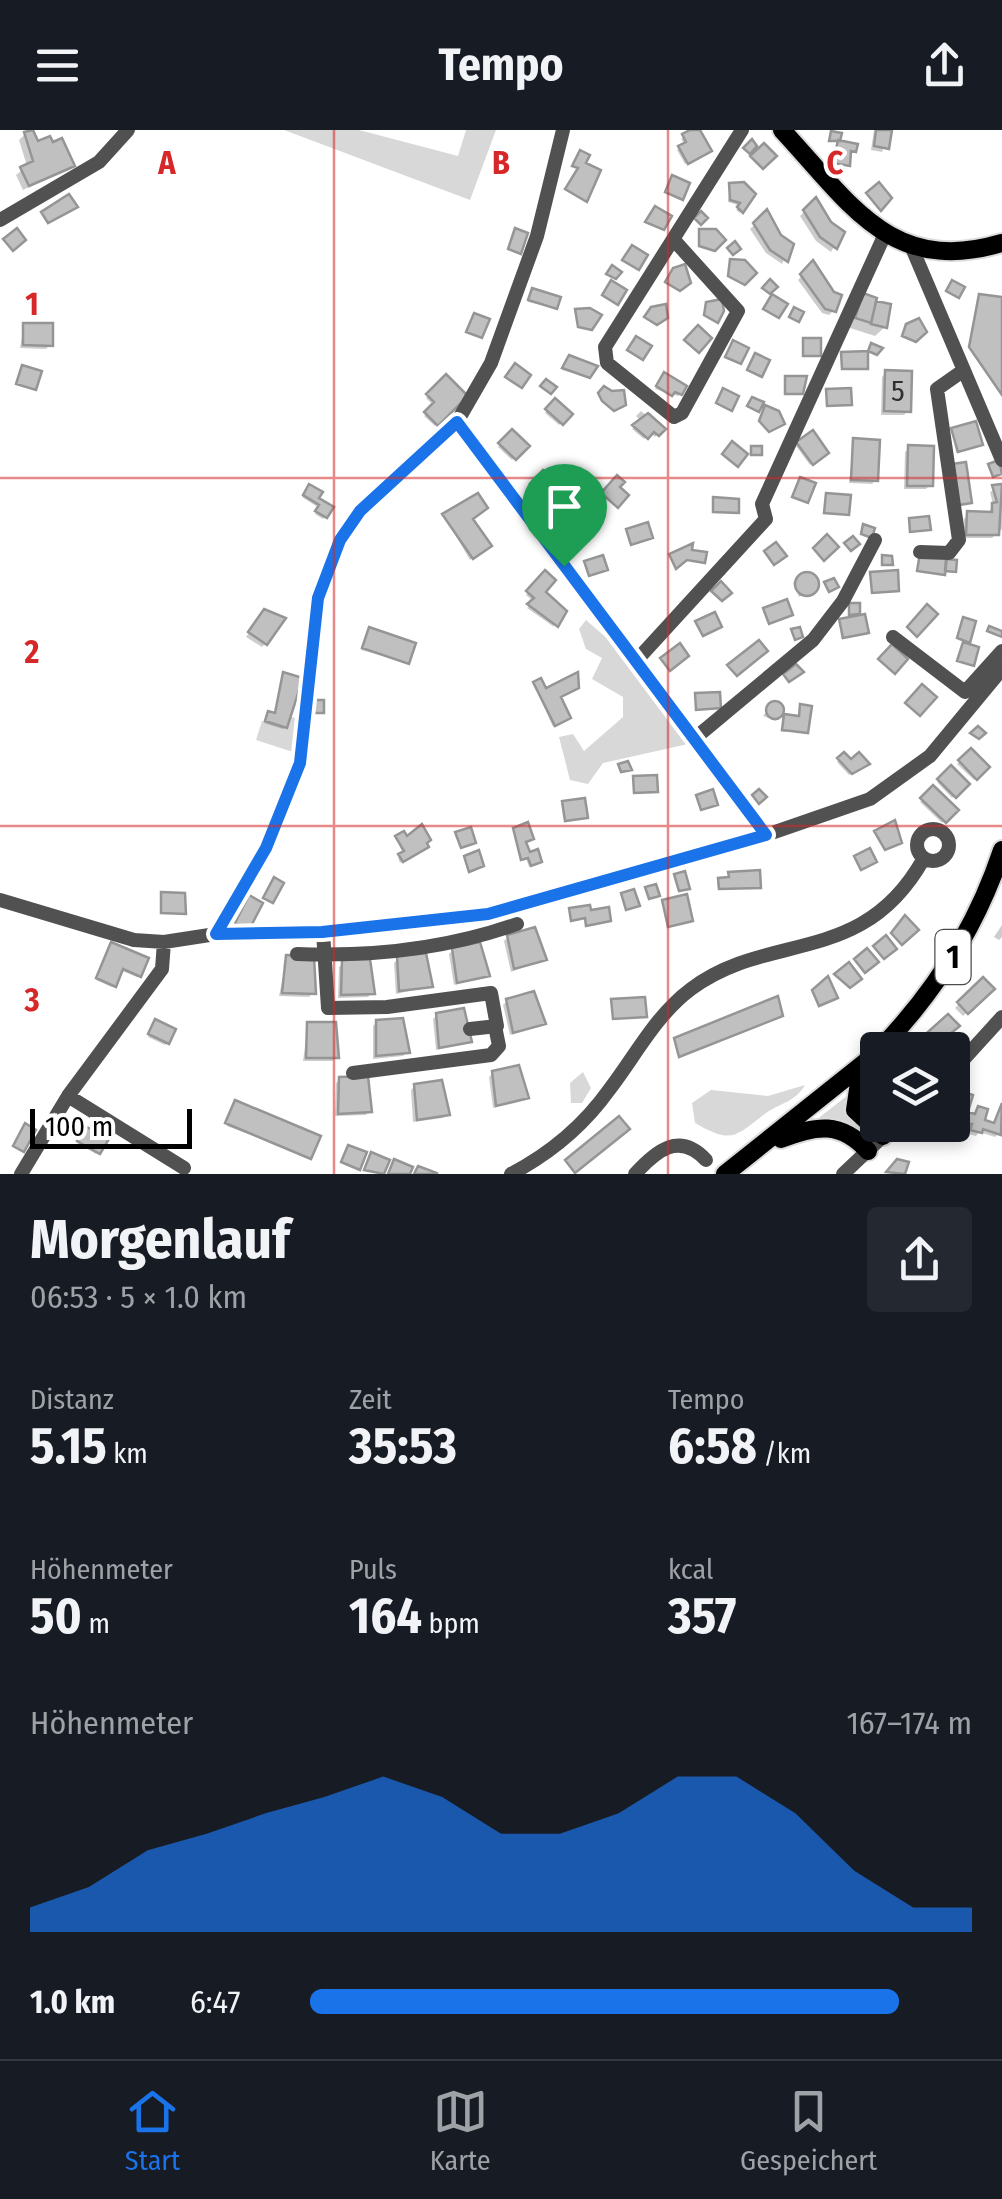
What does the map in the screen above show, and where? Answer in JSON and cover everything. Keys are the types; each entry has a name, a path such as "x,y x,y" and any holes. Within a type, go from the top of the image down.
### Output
{"main road":[{"path":"782,130 885,234 912,248 950,254 1002,244"},
{"name":"1","path":"896,1032 955,954 1002,850"},
{"name":"1","path":"725,1174 860,1069"},
{"path":"860,1075 855,1110 860,1113"},
{"path":"762,1146 829,1126 851,1134 868,1150"}],"street":[{"path":"0,220 99,162 128,130"},
{"path":"216,934 266,848 300,763 315,617 340,540 360,511 457,422 491,363 518,296 563,130"},
{"path":"673,239 738,311 682,413 674,417 604,356 673,239 742,130"},
{"path":"636,661 766,516 762,504 885,234"},
{"path":"912,248 1002,460"},
{"path":"920,552 949,552 958,540 937,389 964,370"},
{"path":"457,422 766,835"},
{"path":"694,739 814,640 843,601 875,540"},
{"path":"894,638 965,692 1002,650"},
{"path":"0,900 134,940 164,942 216,934 322,932 510,909 766,835 870,799 930,756 1002,669"},
{"path":"511,1174 581,1123 647,1034 694,987 721,972 830,940 862,925 894,899 924,858"},
{"path":"297,954 377,955 444,946 518,924"},
{"path":"322,932 328,1008 387,1007 491,993 497,1026 470,1029"},
{"path":"21,1174 70,1097 162,969 164,942"},
{"path":"970,1052 1002,1016"},
{"path":"353,1074 491,1055 499,1046 496,1031"},
{"path":"70,1097 184,1168"},
{"path":"843,1174 877,1142"},
{"path":"635,1174 655,1153 671,1145 691,1148 706,1160"}],"shaded area":[{"path":"284,130 359,130 458,156 466,130 496,130 470,200"},
{"path":"586,620 609,640 688,744 603,763 588,784 570,780 559,737 573,734 584,751 623,717 623,697 592,679 602,658 586,649 579,629"},
{"path":"291,717 304,719 299,754 256,740 262,721 287,728"},
{"path":"583,1072 591,1088 582,1103 571,1103 570,1083"},
{"path":"805,1085 792,1099 733,1135 718,1134 695,1123 692,1103 711,1090 768,1096"},
{"path":"848,1095 860,1122 860,1133 816,1120"}],"building":[{"path":"33,130 38,141 50,136 53,142 62,138 75,166 29,186 20,167 33,161 24,132"},
{"path":"700,130 712,151 688,164 678,146 686,142 682,134"},
{"path":"876,130 892,130 889,149 874,146"},
{"path":"831,131 842,133 840,141 829,141"},
{"path":"752,139 757,146 750,154 743,148"},
{"path":"838,140 858,144 856,152 851,151 850,166 833,163"},
{"path":"764,143 777,156 763,169 750,156"},
{"path":"580,150 590,155 586,163 601,170 587,202 565,189 578,168 572,166"},
{"path":"672,175 690,183 683,200 665,192"},
{"path":"744,182 756,194 743,213 737,207 740,203 730,200 729,183"},
{"path":"879,182 892,198 881,211 866,193"},
{"path":"69,194 78,207 48,223 41,212"},
{"path":"816,197 831,222 845,232 837,249 820,237 803,210"},
{"path":"655,206 672,216 664,230 645,222"},
{"path":"767,209 781,235 794,244 788,262 770,250 753,223"},
{"path":"701,211 708,218 701,225 694,218"},
{"path":"17,228 26,240 13,251 3,239"},
{"path":"515,228 528,233 521,254 508,249"},
{"path":"699,229 716,229 726,240 715,251 699,246"},
{"path":"735,241 741,249 733,255 727,248"},
{"path":"632,245 648,255 639,270 622,260"},
{"path":"730,259 745,260 757,273 745,285 728,276"},
{"path":"813,260 834,292 842,295 836,312 825,309 800,274"},
{"path":"685,264 691,283 680,291 665,282 673,268"},
{"path":"612,265 622,272 616,279 606,274"},
{"path":"770,279 778,287 770,294 762,288"},
{"path":"611,280 627,290 618,305 602,295"},
{"path":"952,280 965,287 959,298 946,291"},
{"path":"532,288 561,297 557,309 528,300"},
{"path":"863,293 877,298 871,323 855,318"},
{"path":"772,294 788,304 779,318 763,309"},
{"path":"979,294 1002,297 1002,395 969,347"},
{"path":"722,299 724,311 718,323 704,315 706,302"},
{"path":"876,301 891,304 887,328 871,324"},
{"path":"666,304 668,318 657,325 644,317 651,307"},
{"path":"794,307 804,312 799,322 789,317"},
{"path":"590,308 602,315 592,330 578,327 575,309"},
{"path":"474,313 490,319 482,338 466,332"},
{"path":"919,318 927,332 916,342 902,336 906,324"},
{"path":"23,323 53,323 53,346 23,345"},
{"path":"698,325 712,338 699,353 684,340"},
{"path":"636,336 652,346 643,360 627,350"},
{"path":"803,338 821,338 821,356 803,356"},
{"path":"733,340 749,348 741,364 725,357"},
{"path":"871,343 883,348 877,355 868,351"},
{"path":"868,351 868,369 842,369 841,352"},
{"path":"755,353 770,360 762,377 747,370"},
{"path":"569,355 598,366 590,378 562,368"},
{"path":"515,363 531,375 522,388 505,377"},
{"path":"22,365 42,371 36,390 16,384"},
{"path":"885,370 912,371 911,412 884,411"},
{"path":"664,372 687,386 682,395 675,392 672,396 656,386"},
{"path":"446,374 468,396 438,426 424,412 434,402 426,394"},
{"path":"785,376 807,376 803,394 785,394"},
{"path":"546,379 557,387 551,394 540,386"},
{"path":"604,386 612,391 624,390 626,405 614,411 602,401 598,393"},
{"path":"723,388 739,396 732,411 716,403"},
{"path":"851,388 852,405 827,406 826,389"},
{"path":"752,397 764,402 759,412 747,406"},
{"path":"555,398 573,414 563,425 545,409"},
{"path":"765,405 779,411 785,424 769,432 759,421"},
{"path":"648,413 666,429 659,436 654,432 648,439 632,425"},
{"path":"976,421 983,445 958,452 951,428"},
{"path":"512,429 530,446 516,460 498,443"},
{"path":"813,430 829,453 813,465 796,442"},
{"path":"853,438 880,440 878,481 851,480"},
{"path":"732,441 748,454 738,467 722,454"},
{"path":"908,445 934,446 933,486 907,486"},
{"path":"751,446 762,446 762,455 751,455"},
{"path":"999,460 1002,474 993,477 988,464"},
{"path":"966,462 972,503 959,505 952,464"},
{"path":"543,470 560,486 546,500 530,484"},
{"path":"617,475 625,482 620,487 629,495 618,508 601,493"},
{"path":"800,477 816,483 808,503 792,497"},
{"path":"309,484 323,492 319,498 334,507 327,518 315,511 319,505 303,495"},
{"path":"1002,484 999,535 966,535 967,511 992,512 992,503 997,502 992,485"},
{"path":"478,493 488,508 473,519 492,546 473,559 442,514"},
{"path":"826,493 851,495 849,515 824,513"},
{"path":"713,497 739,499 739,513 713,512"},
{"path":"567,503 582,518 570,530 555,515"},
{"path":"929,516 931,530 910,532 909,518"},
{"path":"648,522 653,538 631,545 626,529"},
{"path":"863,524 875,528 872,538 861,534"},
{"path":"827,534 839,547 824,561 813,548"},
{"path":"853,536 860,544 851,551 844,543"},
{"path":"776,542 787,556 774,565 764,551"},
{"path":"693,543 692,550 707,552 705,563 687,560 676,569 669,554"},
{"path":"920,553 947,556 945,575 917,571"},
{"path":"603,555 608,570 589,576 584,561"},
{"path":"882,555 892,556 893,565 882,565"},
{"path":"946,559 957,560 956,572 945,571"},
{"path":"545,570 556,580 546,592 567,611 558,627 527,604 534,598 526,591"},
{"path":"898,570 899,591 872,593 870,572"},
{"path":"807,572 819,584 807,596 795,584"},
{"path":"834,578 839,587 829,592 824,582"},
{"path":"721,581 732,593 722,601 711,591"},
{"path":"787,599 793,615 769,624 763,608"},
{"path":"849,603 860,603 860,614 849,615"},
{"path":"927,604 938,614 917,637 907,627"},
{"path":"264,609 286,618 267,645 248,632"},
{"path":"715,612 722,627 703,636 695,621"},
{"path":"865,614 869,633 843,638 839,619"},
{"path":"963,617 976,621 970,643 957,638"},
{"path":"989,626 1002,631 1002,637 987,631"},
{"path":"369,627 416,643 409,664 362,648"},
{"path":"800,627 803,637 795,640 791,629"},
{"path":"759,640 768,651 737,676 727,665"},
{"path":"963,642 979,647 974,666 957,661"},
{"path":"680,643 689,656 670,671 660,658"},
{"path":"892,644 908,659 895,674 878,659"},
{"path":"796,664 804,672 789,682 783,674"},
{"path":"283,672 303,678 287,728 265,721 268,711 275,713"},
{"path":"578,672 579,688 561,697 571,718 555,726 533,682 541,678 546,688"},
{"path":"922,684 937,697 920,716 905,703"},
{"path":"720,692 721,708 696,710 695,693"},
{"path":"313,700 324,700 324,713 313,713"},
{"path":"775,701 784,710 775,719 766,710"},
{"path":"800,704 812,706 808,733 782,730 784,714 799,716"},
{"path":"978,726 986,733 979,739 970,733"},
{"path":"971,748 990,767 977,780 958,760"},
{"path":"844,752 851,759 859,752 870,764 852,774 837,758"},
{"path":"628,761 632,770 621,772 618,764"},
{"path":"951,765 970,784 956,798 937,779"},
{"path":"657,775 658,792 634,793 633,776"},
{"path":"933,785 959,810 946,823 920,798"},
{"path":"713,789 718,805 701,810 696,795"},
{"path":"759,789 767,797 759,804 752,795"},
{"path":"585,798 588,818 565,821 562,801"},
{"path":"895,820 902,843 885,850 874,831"},
{"path":"528,822 534,839 526,842 530,852 538,849 542,862 531,866 528,858 521,860 513,828"},
{"path":"422,824 431,840 427,843 429,847 403,862 398,854 404,851 395,836 404,831 407,836"},
{"path":"471,827 476,843 461,848 455,832"},
{"path":"870,848 877,862 861,870 854,856"},
{"path":"479,850 484,866 469,872 464,856"},
{"path":"760,870 761,888 719,889 718,878 729,877 728,872"},
{"path":"685,871 690,889 679,891 674,874"},
{"path":"274,877 284,883 273,903 263,898"},
{"path":"656,884 660,896 649,899 645,887"},
{"path":"634,889 640,906 626,910 621,893"},
{"path":"161,892 185,893 186,914 161,913"},
{"path":"687,894 693,921 668,927 662,900"},
{"path":"249,895 263,903 249,930 235,923"},
{"path":"590,905 591,910 609,907 611,921 586,926 585,918 571,921 569,908"},
{"path":"905,915 919,930 902,945 891,933"},
{"path":"535,927 547,960 514,969 507,935"},
{"path":"886,935 897,949 884,959 873,946"},
{"path":"111,942 149,958 141,977 123,969 116,987 96,978"},
{"path":"480,942 490,976 457,983 452,948"},
{"path":"867,948 879,962 865,973 854,959"},
{"path":"426,953 433,987 399,991 397,956"},
{"path":"286,955 314,956 316,994 282,993"},
{"path":"370,959 375,994 341,995 342,960"},
{"path":"849,962 862,979 850,988 834,974"},
{"path":"828,976 838,998 819,1006 812,990"},
{"path":"983,977 995,989 968,1014 957,1002"},
{"path":"534,991 546,1024 513,1033 506,999"},
{"path":"778,996 783,1016 679,1057 674,1038"},
{"path":"645,997 647,1017 613,1019 611,999"},
{"path":"464,1008 472,1042 439,1048 436,1013"},
{"path":"948,1014 960,1026 952,1032 928,1032"},
{"path":"403,1018 410,1053 376,1056 376,1020"},
{"path":"155,1019 176,1029 169,1044 148,1034"},
{"path":"307,1022 336,1022 339,1058 306,1058"},
{"path":"519,1065 529,1098 496,1106 492,1071"},
{"path":"368,1076 372,1112 338,1114 339,1077"},
{"path":"442,1080 450,1115 417,1120 414,1084"},
{"path":"235,1100 321,1136 311,1159 225,1123"},
{"path":"1002,1103 1001,1135 983,1129 982,1133 970,1130 970,1113 975,1114 978,1106 988,1109 985,1120 994,1123"},
{"path":"619,1116 630,1129 575,1173 565,1160"},
{"path":"25,1123 36,1130 24,1152 13,1146"},
{"path":"85,1126 109,1139 100,1154 77,1141"},
{"path":"348,1145 367,1152 360,1170 341,1162"},
{"path":"371,1152 390,1160 384,1174 364,1170"},
{"path":"394,1159 413,1167 410,1174 388,1174"},
{"path":"897,1159 909,1162 905,1174 886,1172"},
{"path":"418,1166 437,1173 437,1174 414,1174"}],"route":[{"path":"457,422 564,566 766,835 488,914 322,932 216,934 224,913 266,848 300,763 318,598 340,540 360,511 457,422"}]}
